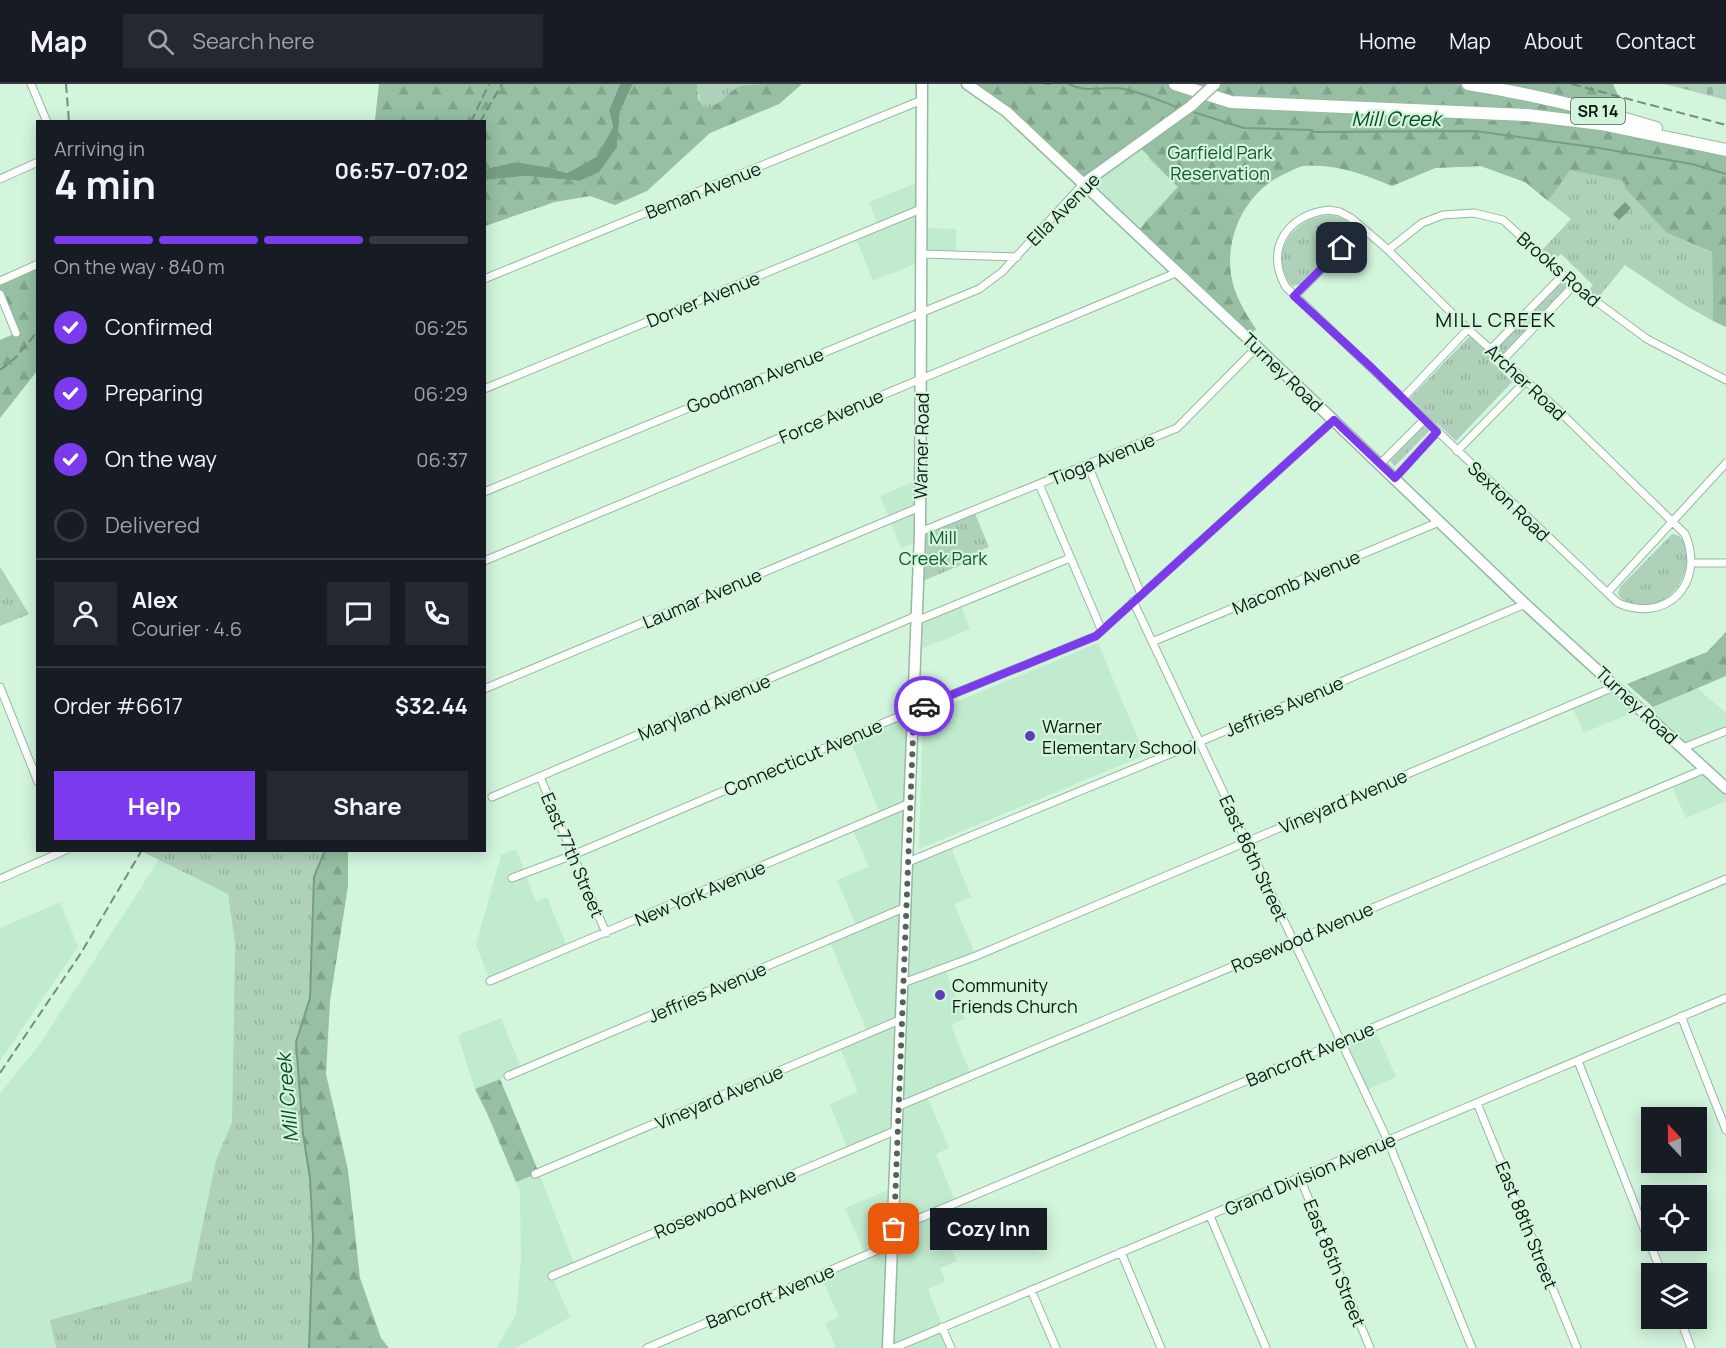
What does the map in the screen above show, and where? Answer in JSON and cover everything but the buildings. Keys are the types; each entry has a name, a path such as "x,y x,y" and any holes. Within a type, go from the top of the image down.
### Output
{"main road":[{"name":"Warner Road","path":"888,1348 920,532 922,84"},
{"name":"Turney Road","path":"967,84 1007,112 1084,183 1525,604 1726,788"},
{"name":"SR 14","path":"1175,84 1231,102 1527,115 1601,124 1726,149"},
{"name":"Ella Avenue","path":"1084,183 1191,106 1215,84"},
{"name":"SR 14","path":"1468,84 1611,114 1726,149"}],"street":[{"path":"31,84 46,120"},
{"name":"Beman Avenue","path":"486,278 922,100"},
{"path":"0,179 36,163"},
{"name":"Ella Avenue","path":"923,254 1017,257 1084,183"},
{"name":"Dorver Avenue","path":"486,388 921,209"},
{"name":"Archer Road","path":"1294,296 1281,280 1277,257 1279,244 1290,227 1308,215 1329,210 1346,215 1388,250 1468,329 1674,522"},
{"name":"Brooks Road","path":"1388,250 1422,223 1443,215 1474,213 1503,220 1574,285 1647,339 1726,380"},
{"path":"1294,296 1362,228"},
{"name":"Goodman Avenue","path":"486,491 979,289 1002,272 1017,257"},
{"path":"0,281 36,265"},
{"name":"Force Avenue","path":"486,560 1178,272"},
{"path":"1491,349 1563,275"},
{"path":"1503,360 1574,285"},
{"path":"0,294 16,333"},
{"name":"Sexton Road","path":"1294,296 1618,603 1631,609 1658,608 1682,590 1688,580 1692,563"},
{"path":"1403,398 1468,329"},
{"name":"Tioga Avenue","path":"920,532 1177,428 1257,347"},
{"path":"1457,451 1526,381"},
{"name":"Connecticut Avenue","path":"512,878 573,855 914,710 1096,636 1334,420"},
{"path":"1380,464 1424,420"},
{"path":"1395,478 1437,432"},
{"path":"1607,593 1726,463"},
{"path":"1088,465 1141,594"},
{"path":"1039,484 1102,631"},
{"name":"Laumar Avenue","path":"486,688 920,507"},
{"name":"Macomb Avenue","path":"1152,642 1439,522"},
{"path":"1674,522 1686,534 1692,563 1726,563"},
{"name":"Maryland Avenue","path":"492,797 916,619 1070,558"},
{"name":"East 86th Street","path":"1133,601 1388,1141 1472,1348"},
{"name":"Jeffries Avenue","path":"908,862 1525,604"},
{"name":"Vineyard Avenue","path":"903,983 944,969 1616,686"},
{"path":"0,687 36,778"},
{"path":"1683,748 1726,731"},
{"name":"Rosewood Avenue","path":"899,1106 1705,769"},
{"name":"East 77th Street","path":"540,777 606,933"},
{"name":"New York Avenue","path":"490,981 910,803"},
{"path":"0,879 61,852"},
{"name":"Bancroft Avenue","path":"894,1229 1726,879"},
{"name":"Jeffries Avenue","path":"508,1076 906,907"},
{"name":"Grand Division Avenue","path":"894,1348 1726,998"},
{"path":"1681,1016 1726,1130"},
{"name":"Vineyard Avenue","path":"535,1174 902,1020"},
{"path":"1578,1061 1658,1263"},
{"name":"East 88th Street","path":"1477,1103 1577,1348"},
{"name":"Rosewood Avenue","path":"552,1276 897,1130"},
{"name":"East 85th Street","path":"1300,1178 1370,1348"},
{"path":"1210,1216 1266,1348"},
{"name":"Bancroft Avenue","path":"647,1348 892,1244"},
{"path":"1121,1252 1161,1348"},
{"path":"1031,1290 1056,1348"},
{"path":"942,1327 951,1348"},
{"path":"1684,1329 1691,1348"}],"shaded area":[{"path":"620,84 633,84 620,111 617,147 599,172 579,181 525,176 486,180 486,169 516,162 567,173 596,157 613,127 609,110"},
{"path":"1138,144 1179,187 1136,233 1084,183"},
{"path":"921,181 922,228 956,229 956,255 923,254 922,261 873,281 855,236 879,227 869,202"},
{"path":"1625,202 1631,208 1619,220 1613,214"},
{"path":"920,479 920,541 901,548 880,496"},
{"path":"960,603 970,629 916,651 916,621"},
{"name":"Warner Elementary School","path":"1098,643 1145,755 919,849 923,716"},
{"path":"1616,686 1641,709 1584,733 1571,705"},
{"path":"1697,688 1726,713 1726,731 1683,748 1643,711"},
{"path":"914,710 909,861 950,845 971,897 954,904 976,956 945,969 965,1019 951,1025 971,1075 926,1094 949,1148 936,1154 956,1203 936,1212 957,1261 940,1268 945,1281 928,1289 951,1348 836,1348 825,1323 839,1317 821,1275 866,1256 845,1208 895,1187 897,1130 848,1150 830,1104 858,1092 839,1046 868,1034 829,940 857,928 837,880 869,867 852,828 881,816 849,737"},
{"path":"1705,769 1726,788 1726,801 1686,818 1671,784"},
{"path":"516,849 536,902 547,897 568,949 490,981 476,945 501,855"},
{"path":"162,855 228,894 235,944 232,1122 216,1160 191,1281 50,1320 56,1348 0,1348 0,1093 40,1044"},
{"path":"60,902 78,947 0,1061 0,928"},
{"path":"501,1018 522,1070 475,1089 459,1039 460,1034"},
{"path":"1374,1027 1396,1077 1364,1091 1340,1041"},
{"path":"539,1173 575,1266 552,1276 570,1317 516,1348 496,1348 516,1315 521,1260 520,1192 516,1182"}],"green space":[{"path":"379,84 620,84 609,110 613,127 596,157 567,173 516,162 486,169 486,120 375,120"},
{"path":"633,84 697,84 698,99 704,108 721,101 740,86 802,84 779,104 710,133 647,191 615,205 590,196 555,202 486,226 486,180 525,176 579,181 617,147 620,111"},
{"path":"697,84 802,84 703,125"},
{"path":"967,84 1613,84 1629,120 1726,149 1726,327 1713,321 1712,252 1667,233 1625,188 1625,181 1570,170 1548,201 1525,182 1481,166 1435,168 1392,186 1349,170 1326,166 1303,166 1286,173 1260,190 1250,202 1235,229 1230,260 1231,275 1237,297 1256,329 1248,338 1136,233 1178,187 1138,145 1084,183"},
{"path":"1665,84 1726,84 1726,100"},
{"name":"Garfield Park Reservation","path":"1158,150 1713,159 1667,233 1712,252 1713,321 1625,265 1597,299 1588,291 1593,285 1561,254 1554,260 1542,250 1571,219 1525,182 1481,166 1435,168 1392,186 1349,170 1326,166 1303,166 1286,173 1260,190 1250,202 1235,229 1230,259 1232,282 1240,304 1256,329 1144,223 1178,187 1148,158"},
{"path":"1330,215 1351,224 1352,232 1302,284 1292,286 1285,274 1282,262 1287,240 1305,223 1317,217"},
{"path":"36,264 36,372 0,418 0,340 16,333 0,294 0,281"},
{"path":"1561,278 1569,286 1494,364 1512,382 1456,441 1437,423 1395,466 1390,461 1430,418 1410,398 1470,336 1489,353"},
{"name":"Mill Creek Park","path":"974,511 989,547 964,557 966,563 918,583 920,532"},
{"path":"1672,534 1681,538 1687,547 1688,559 1685,573 1678,586 1668,597 1655,604 1638,605 1622,598 1618,594 1620,587"},
{"path":"0,567 29,614 0,626"},
{"path":"1726,632 1726,676 1653,707 1627,684 1707,652"},
{"path":"143,852 325,852 314,877 310,998 296,1042 303,1134 310,1178 313,1238 309,1348 56,1348 50,1320 191,1281 216,1160 232,1122 235,944 228,894"},
{"path":"325,852 348,852 348,886 330,1001 326,1074 348,1170 360,1278 381,1338 389,1348 309,1348 313,1238 310,1178 303,1134 296,1042 310,998 314,877"},
{"path":"500,1079 539,1173 516,1182 475,1089"}],"waterway":[{"name":"Mill Creek","path":"1069,84 1089,89 1131,90 1182,109"},
{"name":"Mill Creek","path":"1190,111 1244,128 1312,130 1313,132 1475,131 1593,147 1692,164 1726,174"},
{"name":"Mill Creek","path":"309,1348 313,1238 310,1178 303,1134 296,1042 310,998 314,877 324,852"}],"railway":[{"path":"66,84 69,120"},
{"path":"472,120 489,84"},
{"path":"481,120 502,84"},
{"path":"1572,84 1726,125"},
{"path":"0,370 15,358 36,333"},
{"path":"0,1073 81,953 141,852"}],"way so far":[{"path":"894,1229 914,710 924,706"}],"place":[{"name":"Warner Elementary School","path":"1030,736"},
{"name":"Community Friends Church","path":"940,995"},
{"name":"Cozy Inn","path":"894,1229"}],"district":[{"name":"MILL CREEK","path":"1496,319"}],"route":[{"path":"924,706 1096,636 1334,420 1395,478 1437,432 1294,296 1342,248"}]}
